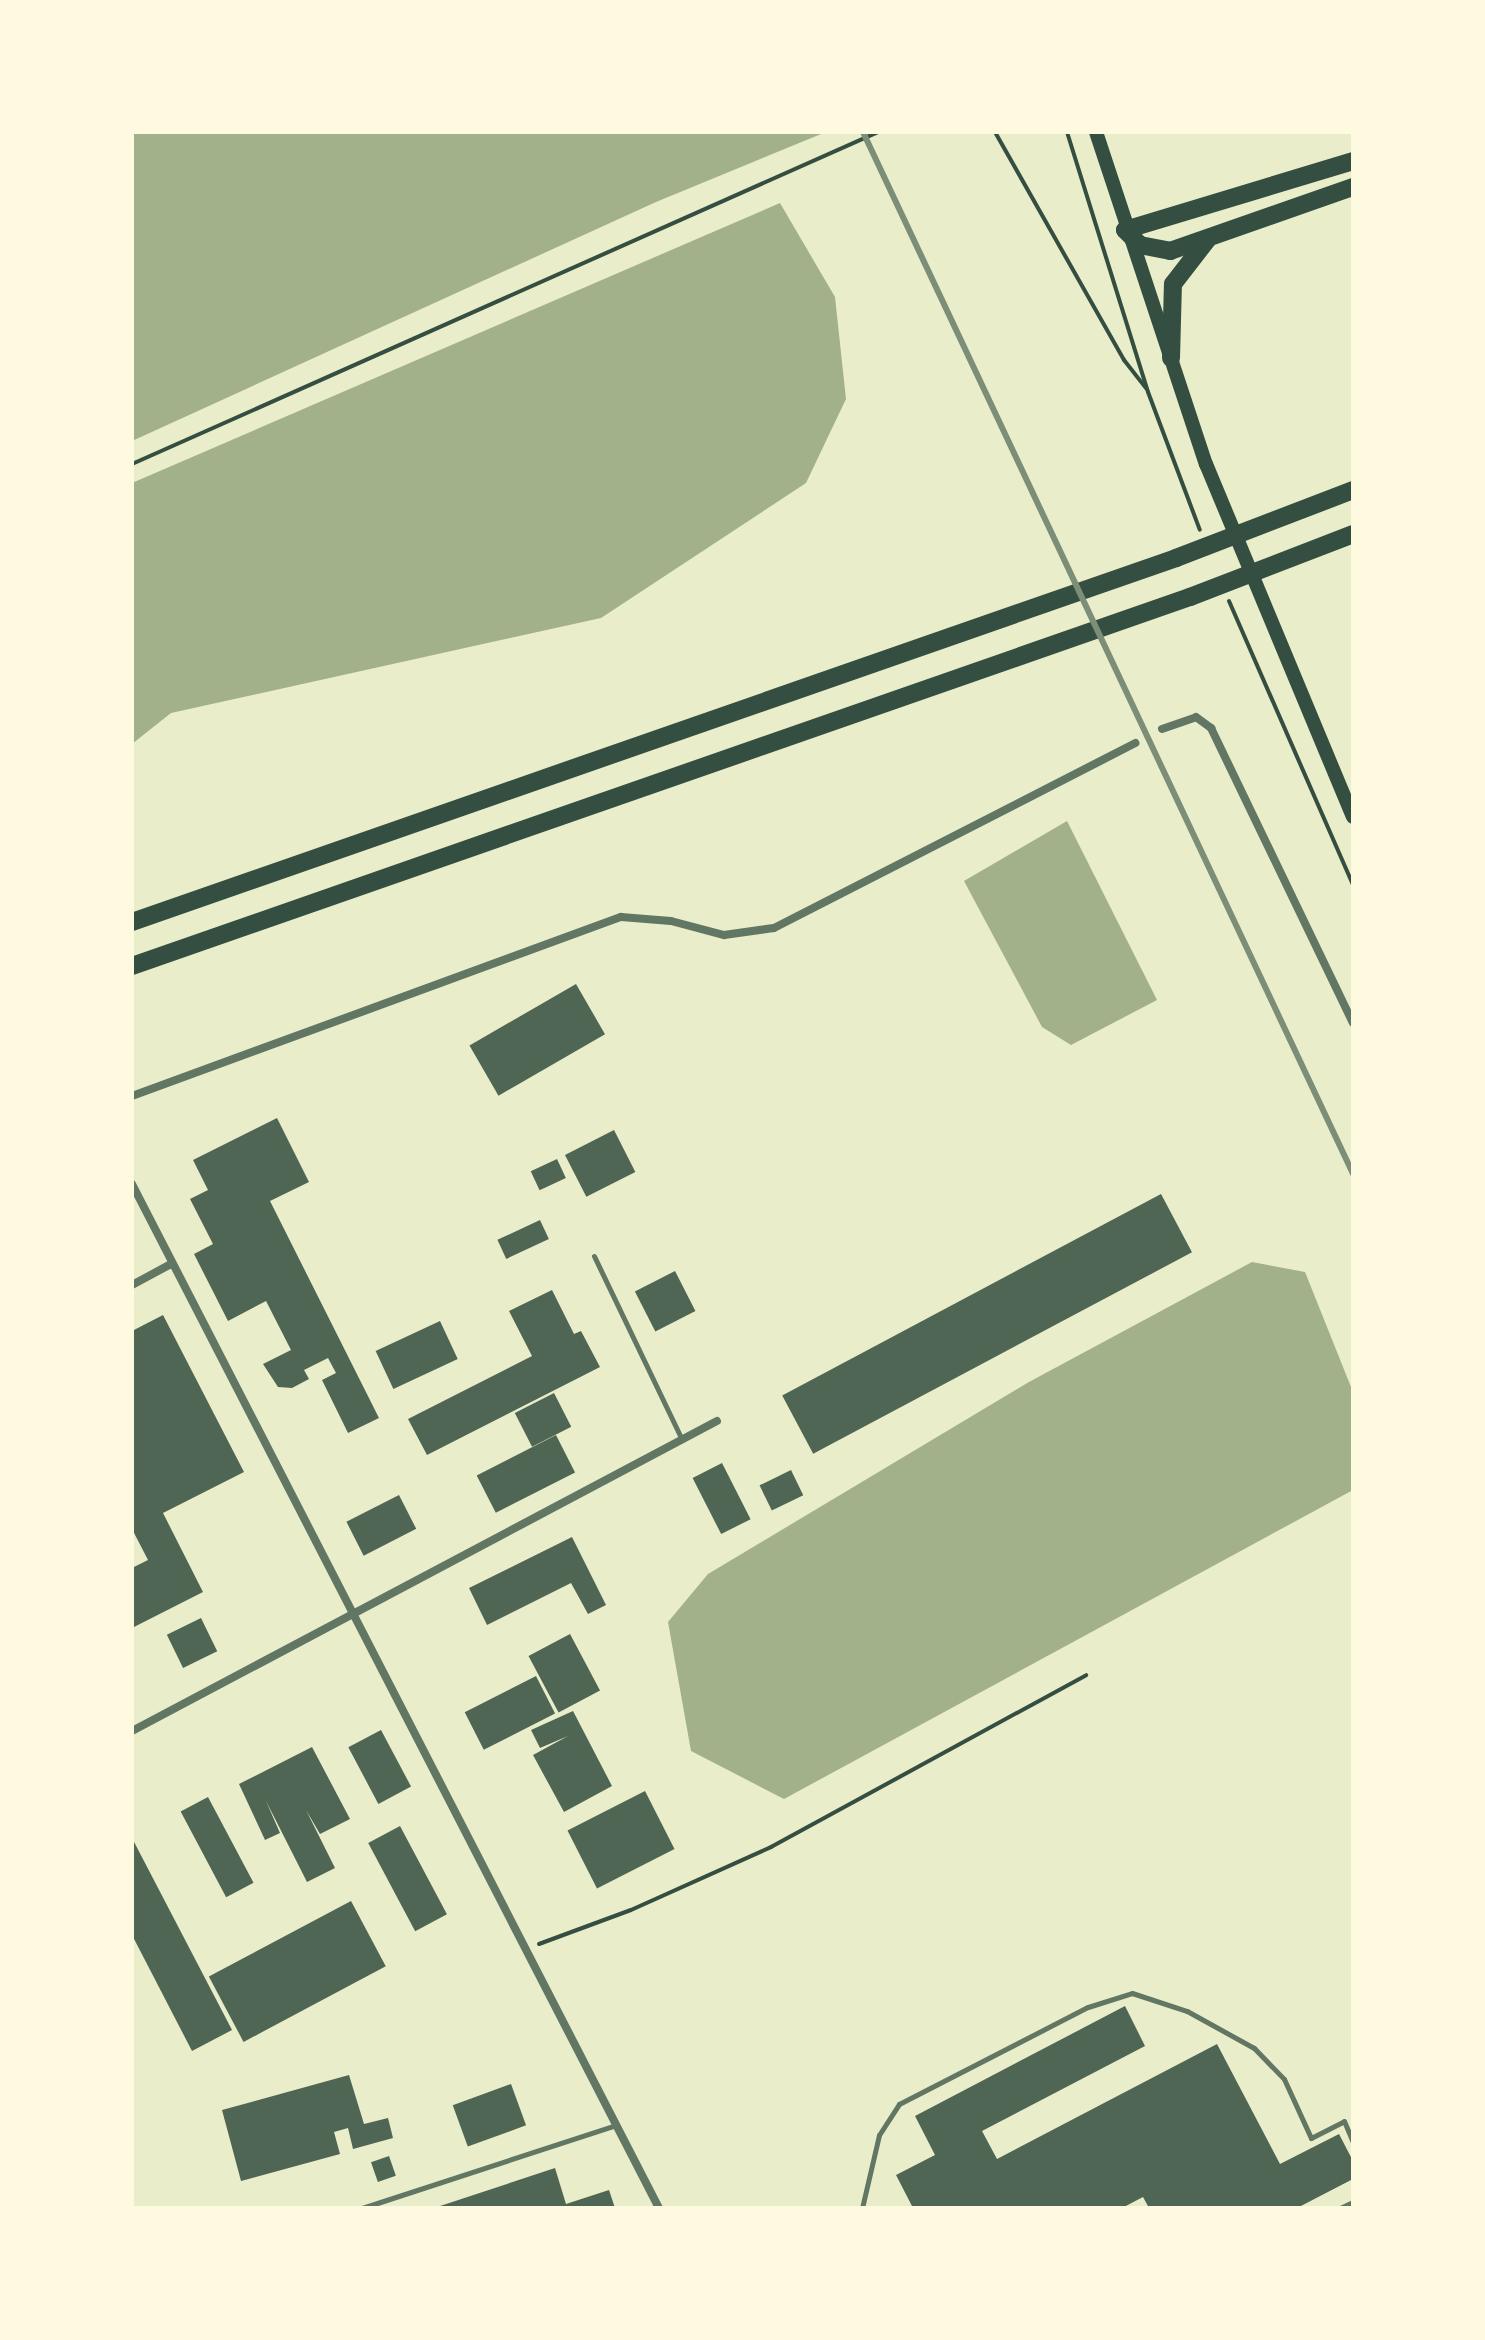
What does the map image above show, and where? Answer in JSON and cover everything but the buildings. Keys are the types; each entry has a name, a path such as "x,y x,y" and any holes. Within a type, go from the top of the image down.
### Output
{"highway":[{"path":"1125,230 1353,161"},
{"path":"1125,230 1157,251 1353,187"},
{"path":"1171,358 1173,284 1215,232"},
{"path":"132,922 1176,558 1353,490"},
{"path":"132,966 1190,597 1353,534"}],"main road":[{"path":"1096,132 1125,230 1206,464 1279,649 1353,817"}],"street":[{"path":"1162,729 1196,717 1211,728 1353,1023"},
{"path":"132,1096 621,917 671,921 724,935 774,928 1135,743"},
{"path":"132,1184 659,2208"},
{"path":"132,1285 171,1264"},
{"path":"132,1731 353,1617 717,1421"}],"lane":[{"path":"594,1256 682,1440"},
{"path":"862,2208 879,2135 899,2104 1088,2007 1132,1993 1187,2011 1254,2048 1284,2079 1311,2138 1344,2121 1353,2142"},
{"path":"362,2208 617,2124"},
{"path":"1340,2208 1353,2202"}],"path":[{"path":"132,464 878,132"},
{"path":"995,132 1124,360 1148,392"},
{"path":"1067,132 1177,476"},
{"path":"1253,660 1353,885"},
{"path":"526,1950 771,1847 1086,1675"}],"shaded area":[{"path":"132,132 826,132 656,202 132,441"},
{"path":"780,203 835,297 846,399 806,483 601,618 171,713 132,744 132,483"},
{"path":"1067,821 1157,1000 1071,1045 1042,1027 964,881"},
{"path":"1252,1262 1305,1272 1353,1392 1353,1490 784,1799 691,1751 668,1622 708,1574 1029,1382"}],"railway":[{"path":"863,132 1353,1174"}]}
